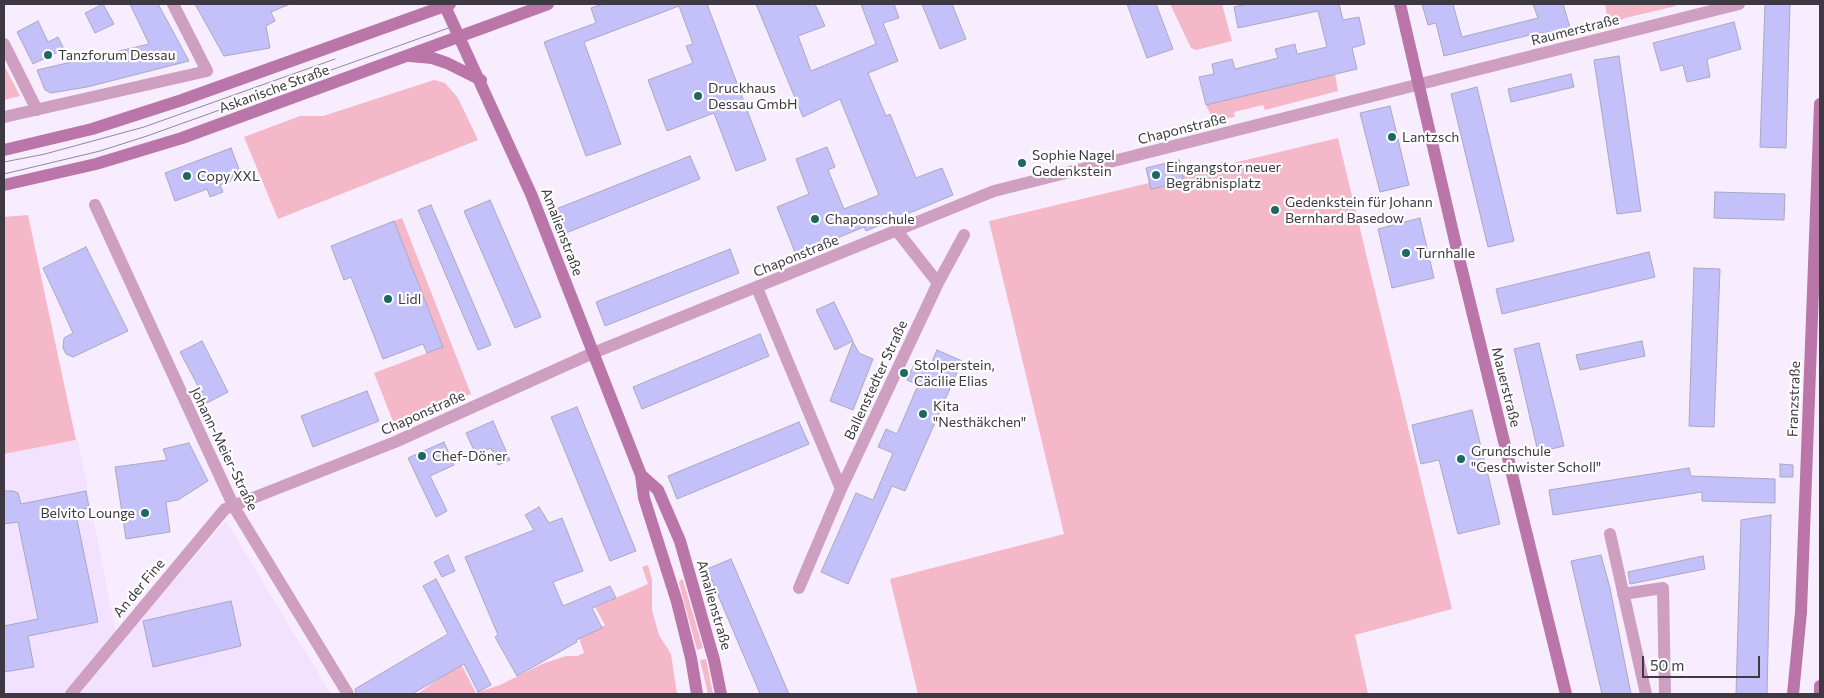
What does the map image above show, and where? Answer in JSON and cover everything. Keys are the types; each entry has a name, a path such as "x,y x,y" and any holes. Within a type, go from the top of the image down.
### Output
{"main road":[{"name":"Askanische Straße","path":"4,150 92,130 446,4"},
{"name":"Amalienstraße","path":"446,4 532,194 641,476 644,498 679,611 697,694"},
{"name":"Askanische Straße","path":"4,185 96,164 182,138 548,4"},
{"name":"Mauerstraße","path":"1400,4 1459,258 1566,694"},
{"path":"409,56 432,58 447,63 480,80"},
{"name":"Franzstraße","path":"1793,694 1801,612 1820,104"},
{"name":"Amalienstraße","path":"641,476 658,490 680,541 714,660 721,694"},
{"path":"1820,686 1820,694"}],"street":[{"path":"4,117 207,71 173,4"},
{"name":"Raumerstraße","path":"1420,86 1739,4"},
{"path":"4,44 37,110"},
{"name":"Chaponstraße","path":"234,507 395,442 593,353 998,190 1420,86"},
{"name":"Johann-Meier-Straße","path":"95,205 234,507 348,694"},
{"path":"897,231 938,283"},
{"name":"Ballenstedter Straße","path":"799,588 841,489 938,283 964,235"},
{"path":"758,288 841,489"},
{"name":"An der Fine","path":"71,694 225,509 234,507"},
{"path":"1610,534 1646,694"},
{"path":"1623,594 1663,588 1665,694"}],"shaded area":[{"path":"1170,4 1222,4 1232,41 1196,50 1191,48"},
{"path":"1605,4 1676,4 1676,6 1625,18 1611,25 1608,23"},
{"path":"4,65 20,96 4,100"},
{"path":"1335,74 1338,91 1265,110 1263,105 1234,112 1235,117 1213,120 1206,105"},
{"path":"434,80 445,83 458,98 478,140 278,219 244,137 300,116 323,116"},
{"path":"1338,138 1452,609 1355,635 1368,694 918,694 890,579 1064,534 989,221 1149,183 1146,168 1179,160 1183,175"},
{"path":"28,215 76,440 4,454 4,217"},
{"path":"402,218 471,394 394,424 374,373 443,347 394,221"},
{"path":"78,440 118,644 226,521 331,694 4,694 4,454"},
{"path":"648,565 652,580 652,610 659,635 671,654 677,694 417,694 461,664 476,693 500,685 542,664 566,656 577,656 584,653 579,638 605,625 595,607 648,584 642,567"},
{"path":"681,579 683,580 703,648 697,650 679,583"},
{"path":"706,659 713,694 708,694 700,660"}],"building":[{"path":"103,4 114,24 95,33 85,13"},
{"path":"130,4 158,4 189,61 87,87 51,93 45,90 37,70 149,44"},
{"path":"195,4 290,4 271,12 275,21 266,26 270,48 224,56"},
{"path":"603,4 707,4 766,160 736,171 714,113 667,131 648,80 693,63 686,46 693,44 679,6 584,42 621,144 586,156 544,42 596,23 591,8"},
{"path":"756,4 815,4 825,26 798,36 811,71 876,44 861,4 894,4 899,18 883,23 898,61 868,73 886,116 890,114 916,178 942,168 953,195 866,231 864,227 796,255 777,207 809,194 796,159 827,147 835,167 828,170 844,209 879,195 840,99 803,117"},
{"path":"922,4 952,4 966,39 940,49"},
{"path":"1127,4 1156,4 1173,49 1147,58"},
{"path":"1247,4 1339,4 1343,20 1359,17 1365,44 1352,48 1357,69 1206,105 1199,77 1214,74 1212,64 1232,59 1235,69 1278,58 1275,49 1295,44 1297,54 1327,47 1318,11 1238,28 1234,7"},
{"path":"1422,4 1453,4 1462,37 1538,18 1533,4 1563,4 1572,34 1545,43 1542,32 1444,56 1436,23 1428,25"},
{"path":"1765,4 1790,4 1786,148 1760,147"},
{"path":"38,21 48,42 58,37 64,49 33,64 17,32"},
{"path":"1734,22 1741,49 1707,59 1710,77 1687,82 1683,65 1661,71 1653,43"},
{"path":"1619,56 1641,211 1617,214 1594,60"},
{"path":"1571,74 1574,87 1511,102 1508,89"},
{"path":"1477,87 1514,241 1488,247 1451,94"},
{"path":"1390,106 1409,185 1380,192 1360,113"},
{"path":"231,148 242,177 220,185 223,192 210,197 207,189 175,201 165,173"},
{"path":"690,156 700,179 566,233 556,209"},
{"name":"Eingangstor neuer Begräbnisplatz","path":"1179,160 1184,182 1151,189 1146,168"},
{"path":"1715,192 1785,194 1784,220 1714,218"},
{"path":"490,200 541,317 515,328 464,211"},
{"path":"431,205 491,345 478,350 418,210"},
{"name":"Turnhalle","path":"1420,218 1434,278 1392,288 1378,229"},
{"path":"394,221 443,347 427,353 423,344 383,359 351,277 344,280 331,246"},
{"path":"86,247 128,331 73,357 66,354 63,348 64,338 73,333 43,268"},
{"path":"730,249 739,273 605,326 596,302"},
{"path":"1649,252 1655,277 1502,314 1496,289"},
{"path":"1694,268 1720,269 1714,427 1689,426"},
{"path":"834,302 853,341 835,350 816,310"},
{"path":"760,334 769,356 642,409 633,387"},
{"path":"202,341 228,392 207,403 180,352"},
{"path":"1642,341 1645,356 1580,370 1576,355"},
{"path":"853,342 859,353 873,359 853,410 830,401"},
{"path":"1539,343 1564,446 1538,452 1514,349"},
{"path":"937,350 962,361 905,491 892,486 848,584 821,572 856,493 873,500 893,453 878,447 886,429 897,434 918,385 907,380 917,358 931,364"},
{"path":"367,391 379,421 313,447 301,416"},
{"path":"577,407 636,551 610,561 551,417"},
{"path":"1472,410 1500,524 1458,534 1439,460 1421,464 1412,425"},
{"path":"493,421 510,460 498,465 491,448 476,455 466,433"},
{"path":"799,422 809,444 677,499 668,476"},
{"path":"444,442 454,465 430,476 447,511 436,517 408,458"},
{"path":"189,443 208,481 178,500 166,502 170,532 126,539 115,467 167,460 163,449"},
{"path":"1780,464 1793,465 1793,477 1780,477"},
{"path":"1689,468 1691,476 1775,479 1775,503 1702,501 1702,492 1553,515 1549,490"},
{"path":"4,491 18,493 21,504 86,491 89,508 75,510 98,622 28,636 34,667 4,672 4,626 38,619 18,522 4,524"},
{"path":"539,507 549,523 562,518 583,571 553,582 563,606 610,586 616,598 592,608 602,628 576,640 577,642 517,676 495,637 498,635 465,557 534,530 525,515"},
{"path":"1771,515 1767,694 1736,694 1741,520"},
{"path":"448,555 455,571 442,577 434,562"},
{"path":"1601,555 1610,588 1631,694 1602,694 1571,561"},
{"path":"1703,556 1705,569 1630,584 1628,572"},
{"path":"731,559 789,694 760,694 707,569"},
{"path":"436,579 491,685 478,692 464,664 412,694 356,694 355,689 448,634 423,586"},
{"path":"231,601 241,646 153,667 143,621"}],"tram line":[{"path":"4,174 100,151 147,136 454,26"},
{"path":"4,162 45,154 144,127 335,59"}],"place":[{"name":"Tanzforum Dessau","path":"48,55"},
{"name":"Druckhaus Dessau GmbH","path":"698,96"},
{"name":"Lantzsch","path":"1392,137"},
{"name":"Sophie Nagel Gedenkstein","path":"1022,163"},
{"name":"Eingangstor neuer Begräbnisplatz","path":"1156,175"},
{"name":"Copy XXL","path":"187,176"},
{"name":"Gedenkstein für Johann Bernhard Basedow","path":"1275,210"},
{"name":"Chaponschule","path":"815,219"},
{"name":"Turnhalle","path":"1406,253"},
{"name":"Lidl","path":"388,299"},
{"name":"Stolperstein, Cäcilie Elias","path":"904,373"},
{"name":"Kita \"Nesthäkchen\"","path":"923,414"},
{"name":"Chef-Döner","path":"422,456"},
{"name":"Grundschule \"Geschwister Scholl\"","path":"1461,459"},
{"name":"Belvito Lounge","path":"145,513"}]}
